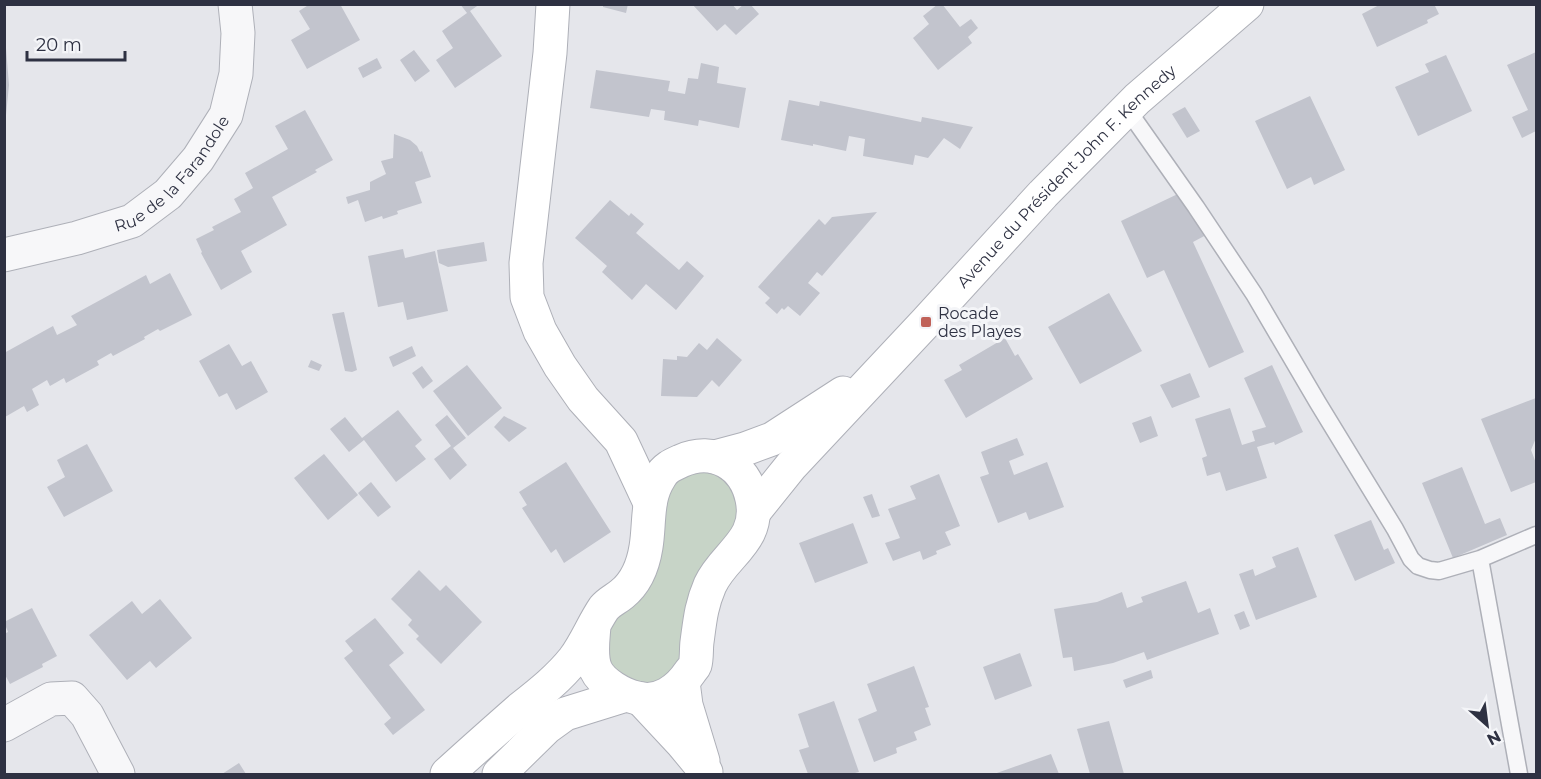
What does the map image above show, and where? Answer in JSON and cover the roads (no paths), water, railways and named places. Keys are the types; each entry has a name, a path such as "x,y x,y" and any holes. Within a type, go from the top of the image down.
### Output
{"main road":[{"path":"553,4 550,53 526,263 527,297 540,331 560,366 583,399 621,441 650,503"},
{"name":"Avenue du Président John F. Kennedy","path":"753,512 791,466 1043,194 1127,109 1247,4"},
{"name":"Avenue du Président John F. Kennedy","path":"594,626 605,606 635,581 643,561 650,503 655,485 669,466 772,439 894,357"},
{"path":"499,774 548,727 565,714 633,697 656,698 673,692 695,665 699,617 713,580 740,548 751,528 753,501 750,489 744,477 731,464 621,441"},
{"path":"594,626 592,650 597,671 609,684 633,697 682,743 706,773"},
{"path":"447,774 557,678 575,658 594,626"},
{"path":"683,682 686,705 706,773"}],"street":[{"name":"Rue de la Farandole","path":"4,255 77,238 132,221 168,194 198,159 226,116 236,74 238,33 235,4"},
{"path":"4,725 51,699 72,698 87,716 118,774"}],"lane":[{"path":"1127,109 1254,294 1411,559 1418,566 1439,571 1480,559 1536,535"},
{"path":"1480,559 1519,774"}],"place":[{"name":"Rocade des Playes","path":"926,322"}]}
